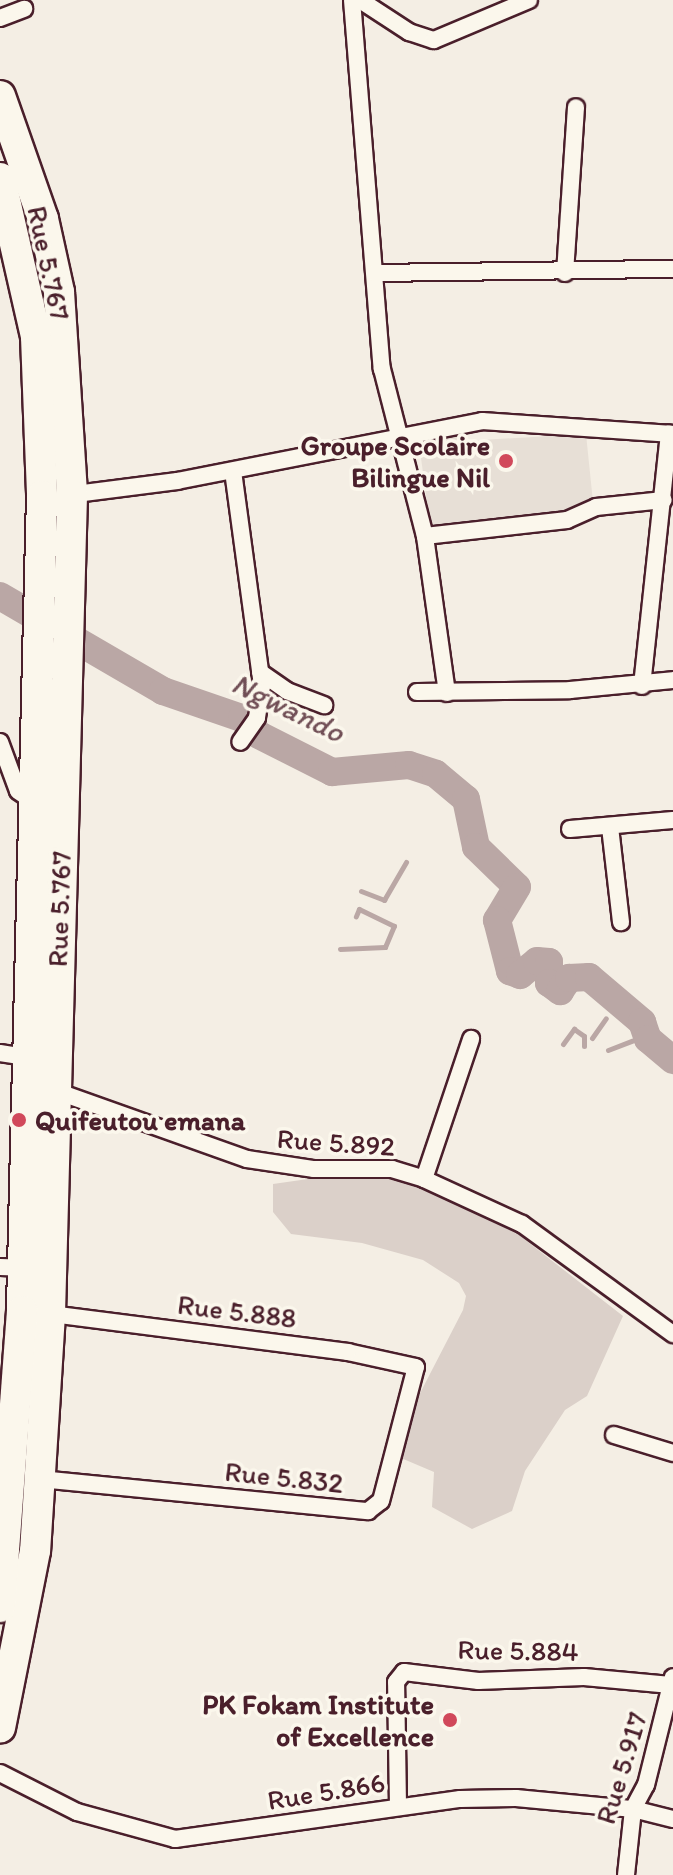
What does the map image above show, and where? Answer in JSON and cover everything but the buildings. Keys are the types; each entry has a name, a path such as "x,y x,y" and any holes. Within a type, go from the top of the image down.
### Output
{"highway":[{"name":"Rue 5.767","path":"0,96 43,219 59,292 57,495"},
{"path":"0,178 8,239 36,337 57,495 52,685 33,801 12,1055 8,1424 0,1607"},
{"name":"Rue 5.767","path":"0,1728 22,1632 40,1479 50,1314 56,1091 52,685"}],"street":[{"path":"352,0 382,369 425,536 447,693"},
{"path":"360,0 409,32 434,40 529,0"},
{"path":"0,18 24,9"},
{"path":"565,273 576,107"},
{"path":"375,273 565,273 673,269"},
{"path":"57,495 233,471 398,434 482,421 671,434 642,686"},
{"path":"233,471 260,672 257,718 240,742"},
{"path":"425,536 567,520 596,507 664,500"},
{"path":"260,672 287,691 324,705"},
{"path":"417,692 642,686 673,680"},
{"path":"0,742 18,791 33,801"},
{"path":"570,829 673,820"},
{"path":"610,827 621,922"},
{"path":"424,1179 471,1039"},
{"name":"Rue 5.892","path":"56,1091 247,1159 314,1169 392,1169 424,1179 522,1224 673,1334"},
{"name":"Rue 5.888","path":"50,1314 348,1352 416,1367"},
{"name":"Rue 5.832","path":"40,1479 368,1511 381,1501 416,1367"},
{"path":"614,1435 673,1453"},
{"name":"Rue 5.884","path":"398,1805 396,1682 404,1672 478,1681 584,1677 672,1681"},
{"name":"Rue 5.917","path":"626,1875 633,1809 646,1785 672,1681"},
{"name":"Rue 5.866","path":"0,1773 77,1812 175,1839 398,1805 516,1798 633,1809 673,1819"}],"shaded area":[{"name":"Groupe Scolaire Bilingue Nil","path":"462,430 464,441 586,434 593,502 577,516 467,529 430,525 419,443"},
{"path":"350,1173 407,1179 506,1225 623,1316 587,1396 565,1410 525,1471 512,1511 472,1529 432,1507 434,1472 401,1458 416,1401 463,1310 466,1296 459,1283 423,1260 362,1243 291,1234 273,1212 273,1184"}],"waterway":[{"name":"Ngwando","path":"0,596 163,691 242,718 259,735 332,772 409,765 436,774 466,799 476,847 517,887 497,920 510,971 520,975 537,961 549,962 549,983 560,991 569,978 589,977 642,1022 648,1039 673,1060"},
{"path":"361,891 384,900 406,862"},
{"path":"340,949 385,947 394,926 359,909 356,916"},
{"path":"592,1038 606,1018"},
{"path":"563,1044 574,1029 584,1036 584,1046"},
{"path":"608,1050 632,1041"}],"place":[{"name":"Groupe Scolaire Bilingue Nil","path":"506,461"},
{"name":"Quifeutou emana","path":"19,1120"},
{"name":"PK Fokam Institute of Excellence","path":"450,1720"}]}
